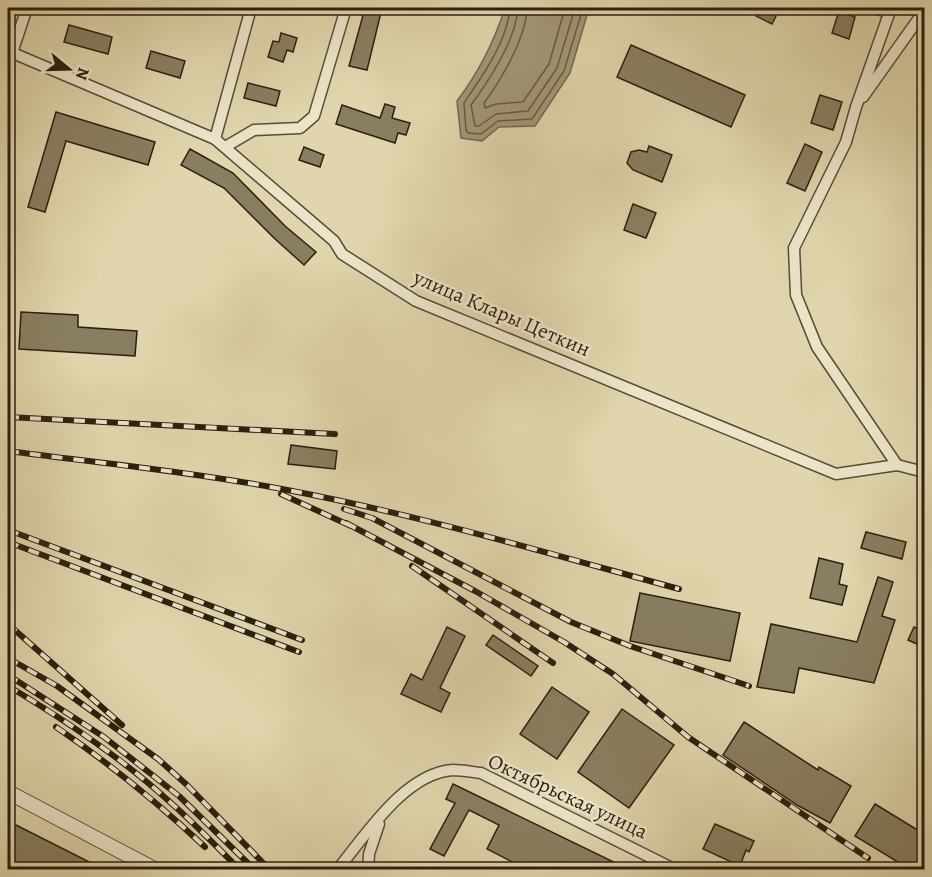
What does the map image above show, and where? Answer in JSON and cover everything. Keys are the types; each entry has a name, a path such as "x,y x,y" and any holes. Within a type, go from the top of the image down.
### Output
{"street":[{"path":"10,52 27,8"},
{"path":"215,139 251,8"},
{"path":"225,147 254,130 300,128 314,116 346,8"},
{"path":"877,8 890,10 846,142 794,248 796,295 817,347 897,465"},
{"path":"856,107 924,13"},
{"name":"улица Клары Цеткин","path":"10,52 215,139 334,241 342,254 416,301 836,474 897,465 924,472"},
{"name":"Октябрьская улица","path":"337,870 389,807 422,779 453,770 481,773 676,870"},
{"path":"8,792 156,870"},
{"path":"368,870 369,854 377,827 389,807"}],"water":[{"path":"505,8 589,8 570,73 535,126 499,127 482,141 461,138 457,101 485,56"}],"building":[{"path":"365,8 382,8 367,70 349,66"},
{"path":"761,8 780,8 772,24 756,16"},
{"path":"839,11 855,17 849,39 832,33"},
{"path":"69,25 112,37 108,54 64,42"},
{"path":"281,33 297,38 293,52 287,50 283,62 268,57 273,41 279,42"},
{"path":"631,45 745,95 731,127 617,77"},
{"path":"151,51 185,61 180,78 146,68"},
{"path":"248,83 280,91 276,106 244,98"},
{"path":"820,95 842,102 833,130 811,123"},
{"path":"385,104 395,107 392,118 410,123 406,135 398,133 395,143 336,124 342,105 380,118"},
{"path":"56,112 155,142 148,165 66,141 45,212 28,207"},
{"path":"805,144 822,152 805,191 787,183"},
{"path":"649,146 672,155 662,182 633,170 627,163 631,152 639,150 647,152"},
{"path":"304,147 324,155 320,167 299,160"},
{"path":"190,149 233,173 285,226 316,252 304,265 224,188 181,165"},
{"path":"633,204 656,213 646,238 624,230"},
{"path":"21,312 78,315 78,327 137,331 135,356 19,349"},
{"path":"291,445 337,451 335,469 288,464"},
{"path":"866,532 906,542 902,559 861,548"},
{"path":"819,558 843,564 839,584 847,586 842,605 810,598"},
{"path":"878,577 893,582 882,616 895,620 874,683 799,668 794,693 757,687 771,624 857,642"},
{"path":"640,593 740,613 730,661 630,641"},
{"path":"447,627 465,636 440,688 450,693 441,712 401,694 411,674 422,680"},
{"path":"914,627 924,632 924,647 908,640"},
{"path":"493,635 538,666 531,676 486,645"},
{"path":"552,687 589,712 557,759 520,734"},
{"path":"622,709 674,745 629,808 578,772"},
{"path":"744,722 818,770 819,767 851,786 830,823 797,805 723,755"},
{"path":"453,784 630,870 528,870 487,849 499,825 469,810 444,856 430,849 455,803 446,799"},
{"path":"875,804 924,834 924,870 911,870 855,836"},
{"path":"8,821 105,870 8,870"},
{"path":"715,824 754,841 749,852 746,850 740,866 703,849"}],"railway":[{"path":"8,417 335,434"},
{"path":"8,451 214,478 332,499 481,535 679,589"},
{"path":"281,494 351,526"},
{"path":"344,509 372,518 571,622 630,646 749,686"},
{"path":"346,523 475,591 564,642 613,674 688,737 868,858"},
{"path":"8,530 302,640"},
{"path":"8,542 299,652"},
{"path":"412,566 553,663"},
{"path":"8,624 122,725"},
{"path":"8,658 57,686 158,759 187,785 270,870"},
{"path":"8,675 104,737 179,796 255,870"},
{"path":"8,686 51,712 113,755 189,819 240,870"},
{"path":"56,727 133,784 205,847"}]}
